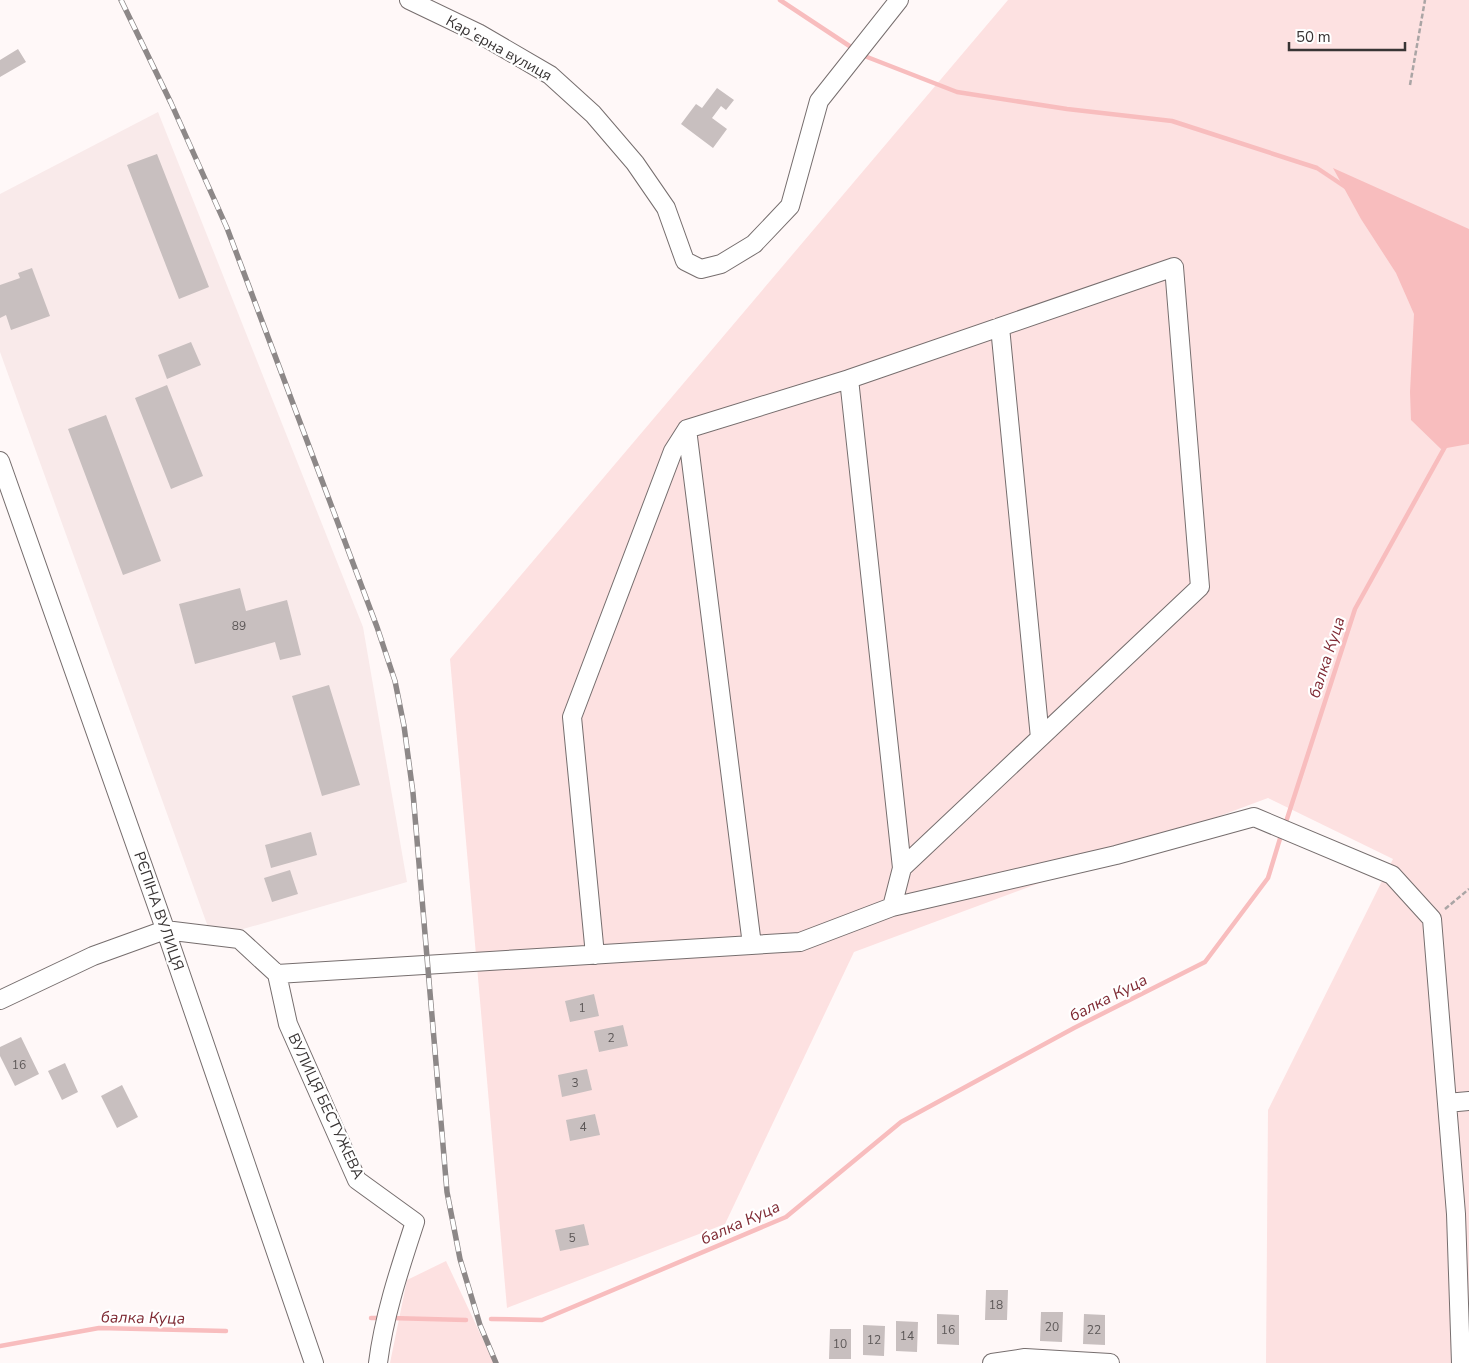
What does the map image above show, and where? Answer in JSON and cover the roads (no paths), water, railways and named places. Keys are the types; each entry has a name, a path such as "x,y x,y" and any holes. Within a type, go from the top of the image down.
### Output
{"street":[{"name":"Карʼєрна вулиця","path":"409,0 478,33 550,75 593,114 635,163 666,208 685,261 701,269 721,264 754,244 790,206 819,101 900,0"},
{"path":"595,955 572,717 674,450 687,430 849,379 1174,267 1200,587 902,868"},
{"path":"1000,327 1040,738"},
{"path":"849,379 902,868 892,906"},
{"path":"687,430 752,945"},
{"name":"РЄПІНА ВУЛИЦЯ","path":"0,460 314,1363"},
{"path":"0,1000 93,956 165,930 239,939 277,974 800,942 892,906 1116,855 1254,817 1392,875 1432,920 1456,1214 1461,1363"},
{"name":"ВУЛИЦЯ БЕСТУЖЕВА","path":"277,974 288,1024 357,1180 415,1222 401,1264 383,1333 378,1363"},
{"path":"1447,1103 1469,1101"},
{"path":"992,1363 1025,1358 1110,1363"}],"waterway":[{"path":"780,0 854,49"},
{"path":"862,55 957,92 1067,109 1172,121 1317,168 1347,188"},
{"name":"балка Куца","path":"1285,825 1355,609 1446,445"},
{"name":"балка Куца","path":"491,1319 542,1320 786,1217 901,1122 1074,1028 1205,962 1268,878 1282,832"},
{"name":"балка Куца","path":"371,1318 382,1318"},
{"name":"балка Куца","path":"390,1318 466,1320"},
{"name":"балка Куца","path":"0,1346 99,1328 226,1331"}],"railway":[{"path":"121,0 171,103 227,228 377,627 395,681 404,726 413,793 447,1192 460,1259 480,1325 496,1363"}]}
